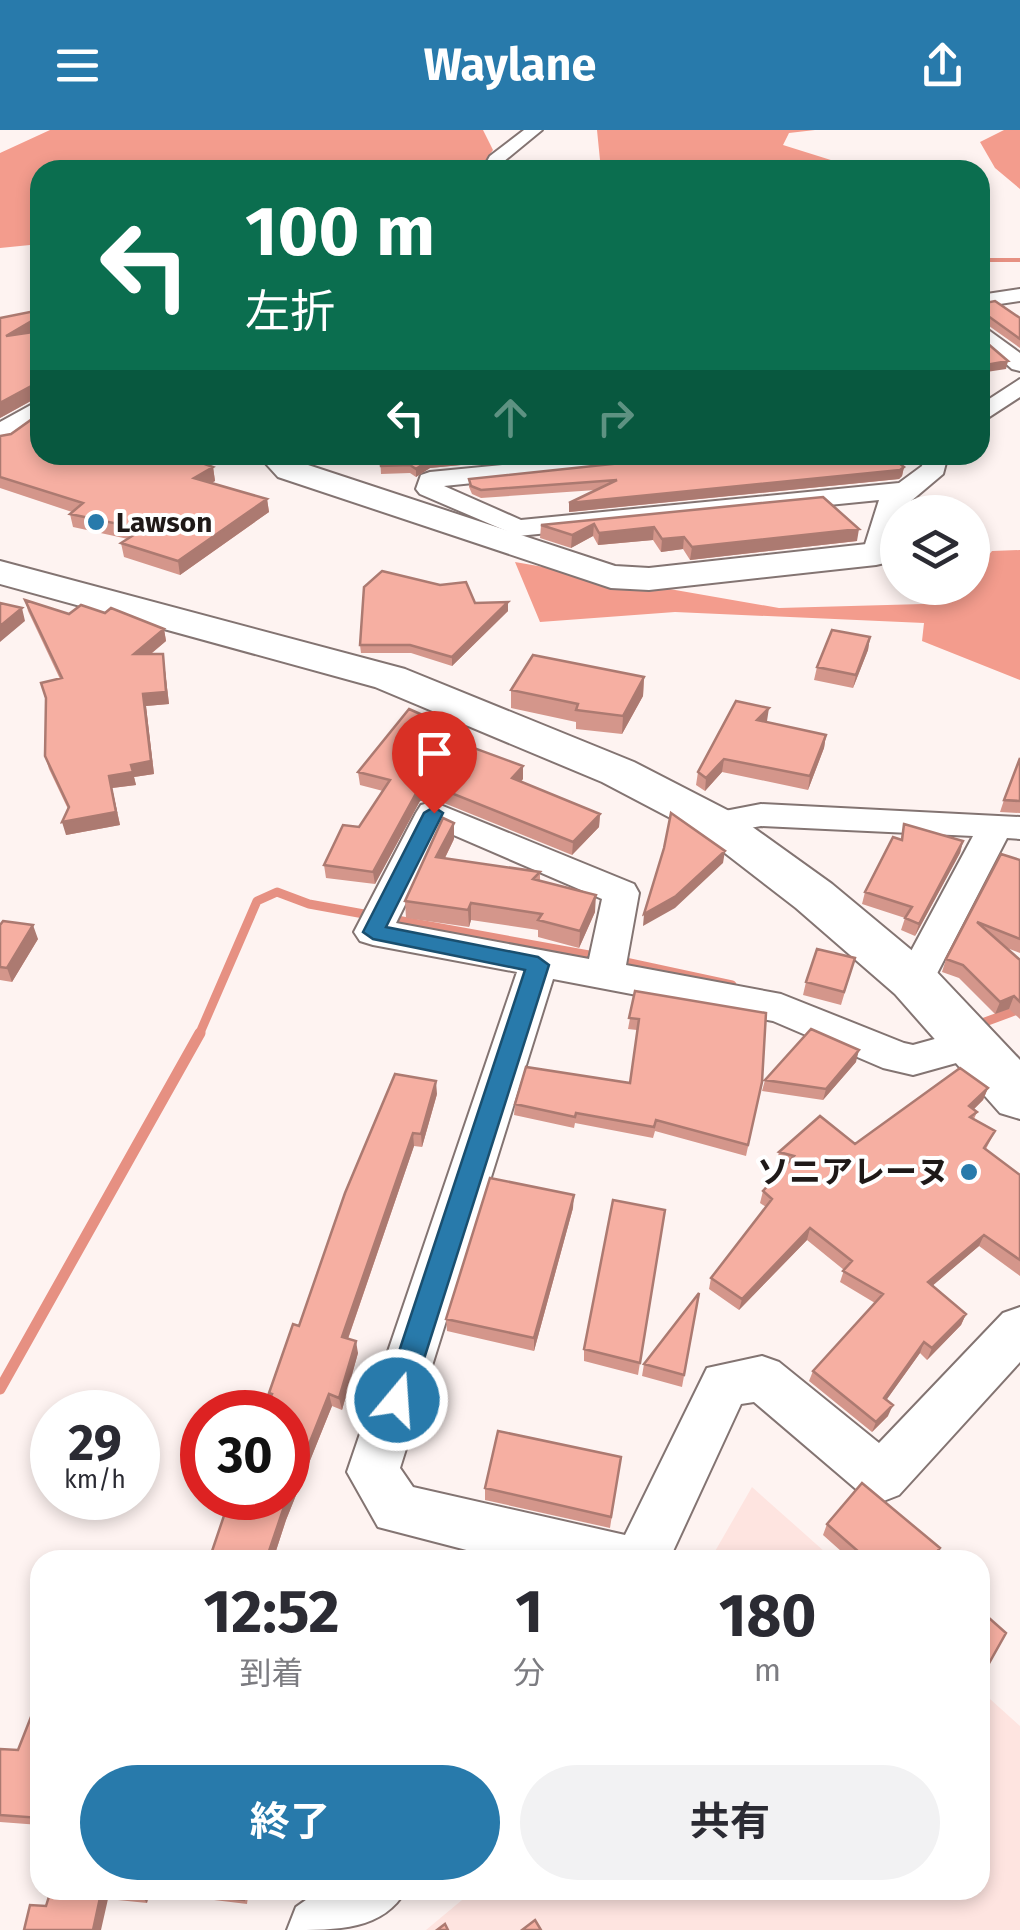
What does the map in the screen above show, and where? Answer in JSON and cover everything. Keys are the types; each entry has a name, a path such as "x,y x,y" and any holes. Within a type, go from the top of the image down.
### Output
{"street":[{"path":"495,160 534,130"},
{"path":"990,300 1020,295"},
{"path":"990,338 1020,364"},
{"path":"993,378 1020,375"},
{"path":"990,408 1020,386"},
{"path":"0,437 30,417"},
{"path":"285,465 290,470 612,578 649,579 876,554 892,500 934,470 935,465"},
{"path":"578,465 430,480 429,489 518,528 907,490"},
{"path":"0,572 390,678 551,742 716,823 814,896 914,981 1020,1098"},
{"path":"606,975 621,893 434,813 373,932 781,1008 913,1060 971,1044"},
{"path":"716,823 762,815 1008,827 914,981"},
{"path":"538,965 373,1472 397,1509 576,1550"},
{"path":"645,1550 725,1384 762,1378 880,1477 1020,1328"},
{"path":"319,1930 360,1900"}],"shaded area":[{"path":"50,130 483,130 493,150 486,160 30,160 30,245 0,248 0,153"},
{"path":"597,130 815,130 789,133 783,145 831,160 600,160"},
{"path":"1004,130 1020,130 1020,189 995,168 980,142"},
{"path":"1020,550 1020,680 922,641 924,623 675,612 540,622 515,562 779,608 990,605 992,551"},
{"path":"752,1487 823,1550 716,1550"},
{"path":"990,1699 1020,1726 1020,1930 426,1930 462,1900 990,1900"}],"building":[{"path":"995,301 1020,318 1020,339 990,317 990,302"},
{"path":"30,312 30,322 6,336 30,332 30,387 0,403 0,318"},
{"path":"990,346 1008,361 990,364"},
{"path":"30,420 30,465 208,465 213,467 194,478 267,499 178,561 121,543 143,529 70,514 83,503 0,477 0,436 11,434"},
{"path":"602,465 904,467 569,503 617,480 481,490 471,486 469,479"},
{"path":"823,497 859,529 692,547 684,537 662,539 654,527 599,533 594,524 572,535 541,525"},
{"path":"382,571 440,585 466,582 475,603 508,602 452,657 410,645 360,645 364,587"},
{"path":"25,600 69,614 81,605 105,613 111,608 164,629 134,654 163,654 166,692 143,694 151,761 131,765 133,772 109,776 116,812 62,822 69,807 45,756 46,698 41,683 62,678"},
{"path":"0,603 22,608 0,626"},
{"path":"832,630 870,637 856,675 817,667"},
{"path":"533,655 644,677 623,716 576,710 578,704 511,690"},
{"path":"736,701 769,708 757,720 826,735 810,776 724,759 706,778 698,772"},
{"path":"409,709 452,728 441,736 523,766 512,778 600,814 573,842 434,786 419,788 373,872 324,865 343,825 359,827 390,780 358,772"},
{"path":"1020,758 1020,801 1004,800"},
{"path":"671,813 725,851 676,896 644,914 664,848"},
{"path":"443,818 454,823 436,857 540,872 533,879 596,895 580,931 538,920 542,914 471,903 468,910 405,901"},
{"path":"904,824 963,841 919,924 905,918 912,907 865,892 893,837 902,840"},
{"path":"1001,854 1020,860 1020,939 977,922 1020,960 1020,1002 1014,996 1000,1002 963,965 946,959"},
{"path":"3,921 33,925 7,968 0,967"},
{"path":"817,949 855,958 844,992 806,982"},
{"path":"635,991 766,1013 762,1082 748,1145 656,1120 654,1127 576,1113 575,1117 515,1104 526,1067 630,1083 639,1019 629,1018"},
{"path":"811,1029 859,1050 826,1089 765,1080"},
{"path":"960,1068 988,1088 969,1106 977,1112 970,1117 995,1131 984,1148 1020,1175 1020,1260 984,1235 928,1282 966,1314 932,1348 924,1342 884,1398 893,1405 876,1422 813,1371 883,1294 843,1271 852,1261 810,1228 742,1299 711,1278 772,1199 763,1191 794,1156 779,1152 820,1116 855,1144"},
{"path":"395,1074 436,1081 421,1134 413,1133 342,1337 356,1341 339,1398 329,1394 310,1442 310,1390 270,1390 293,1324 299,1326 345,1193"},
{"path":"490,1178 574,1195 534,1338 446,1319"},
{"path":"613,1200 665,1210 640,1363 584,1349"},
{"path":"699,1293 684,1375 644,1364"},
{"path":"498,1431 621,1457 611,1517 485,1488"},
{"path":"862,1483 940,1548 857,1550 827,1524"},
{"path":"223,1520 280,1520 269,1550 212,1550"},
{"path":"990,1619 1006,1633 990,1661"},
{"path":"30,1719 30,1817 0,1815 0,1749 18,1750"},
{"path":"48,1900 99,1900 93,1930 24,1930 30,1905 46,1906"},
{"path":"535,1920 541,1930 522,1930"}],"waterway":[{"path":"990,260 1020,260"},
{"path":"199,1034 257,901 277,892 309,904 600,957"},
{"path":"616,960 732,985"},
{"path":"974,1026 1020,1009"},
{"path":"0,1389 199,1034"}],"place":[{"name":"Lawson","path":"96,522"},
{"name":"ソニアレーヌ","path":"969,1172"}],"route":[{"path":"397,1400 538,965 373,932 434,813"}]}
